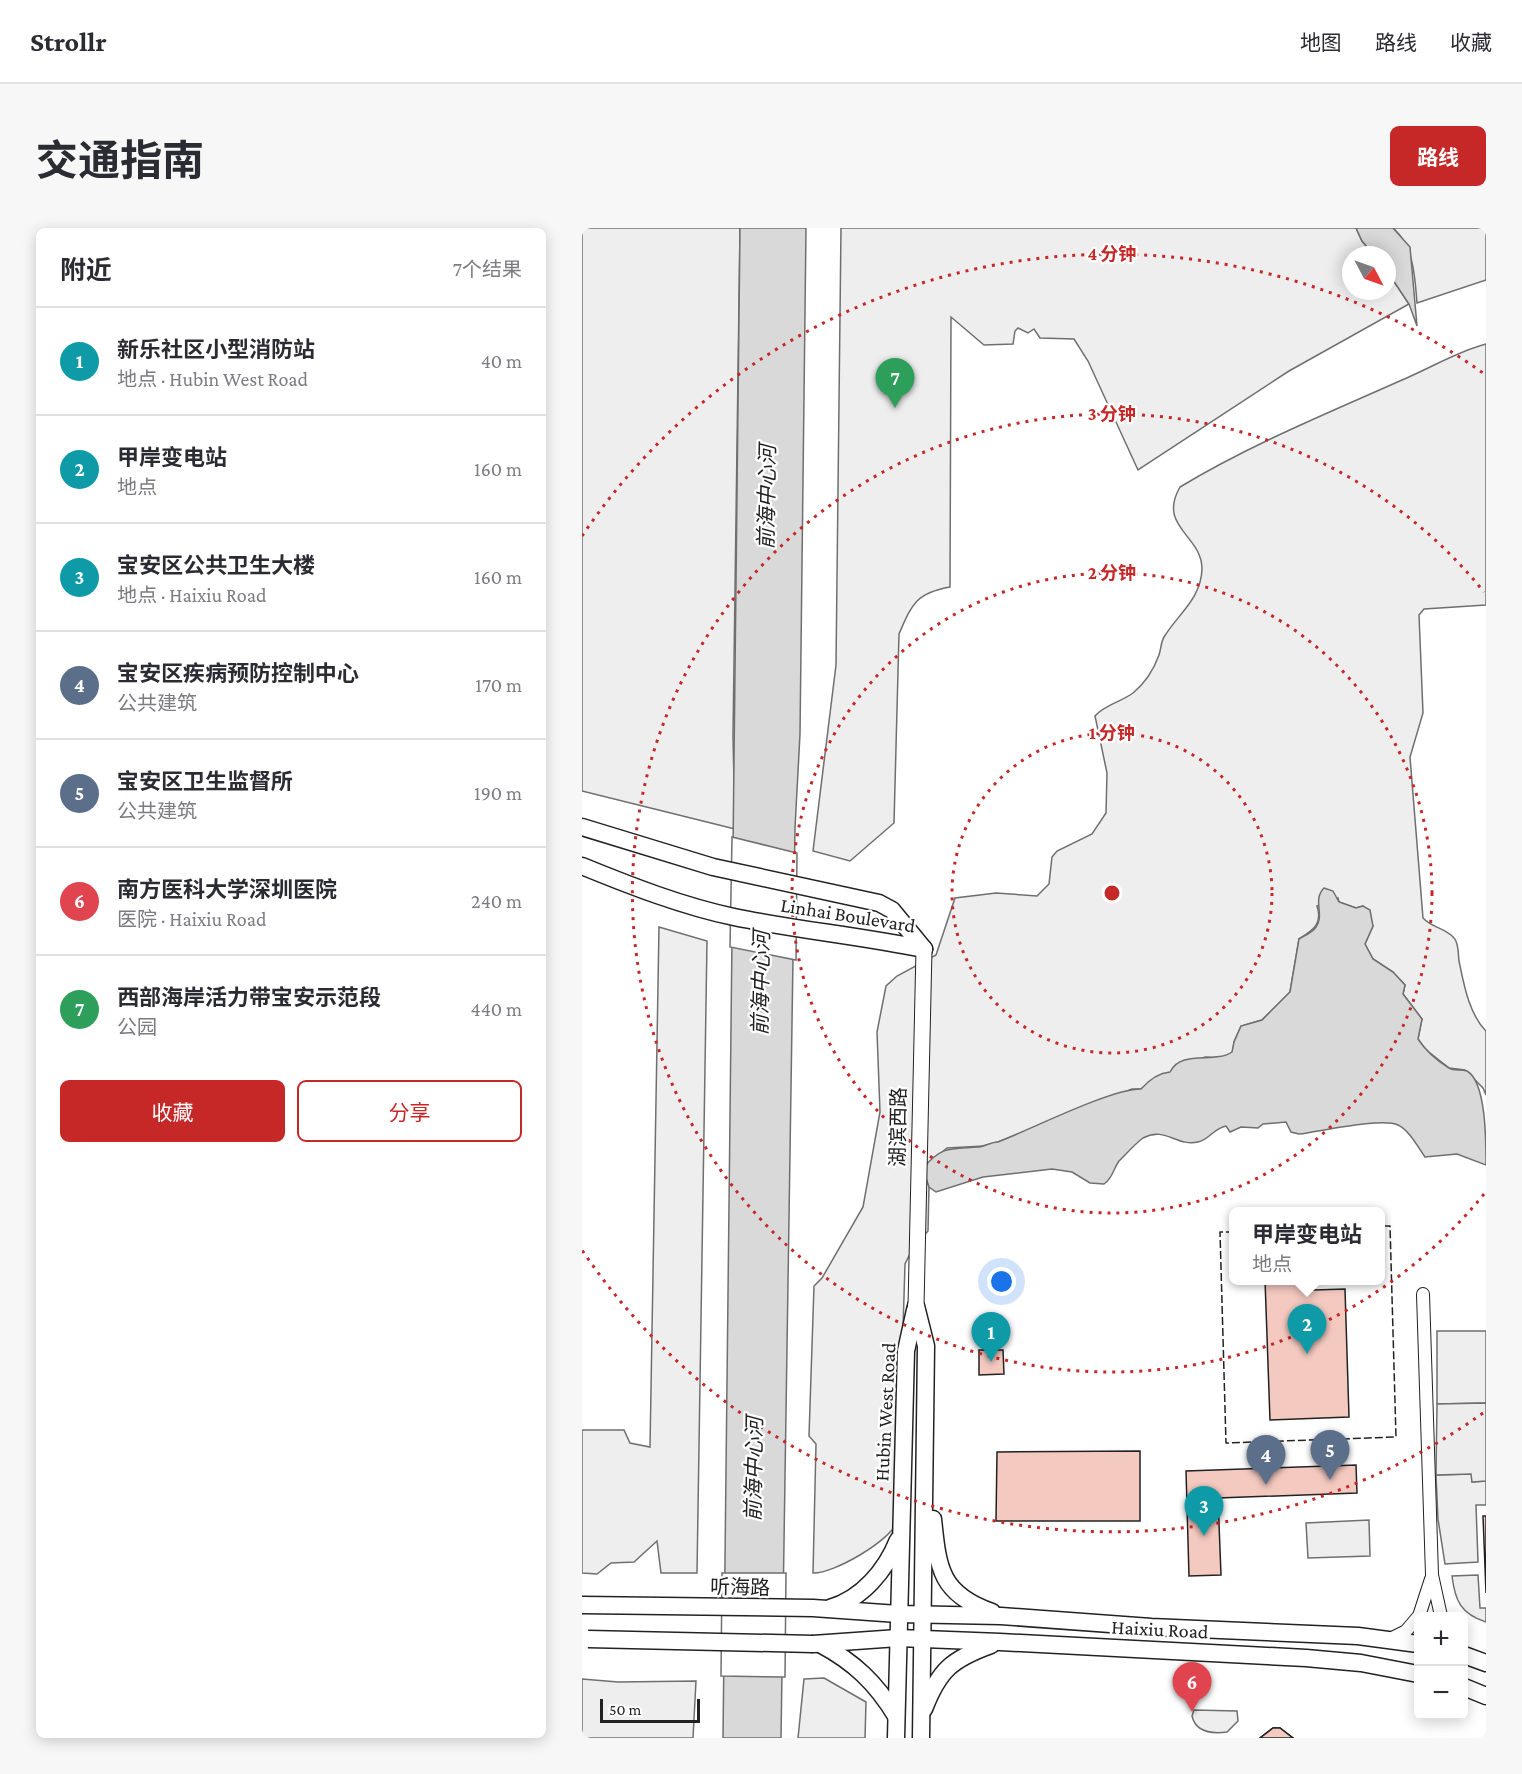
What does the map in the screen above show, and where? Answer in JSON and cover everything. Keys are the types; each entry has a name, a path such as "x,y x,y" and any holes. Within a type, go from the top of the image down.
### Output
{"main road":[{"name":"Linhai Boulevard","path":"582,827 741,874 879,903 892,910 924,950"},
{"name":"Linhai Boulevard","path":"582,866 608,877 732,917 924,950"},
{"name":"Hubin West Road","path":"916,1306 926,1346 921,1738"},
{"name":"Hubin West Road","path":"896,1738 906,1351 916,1306"},
{"path":"924,1454 939,1567 956,1594 967,1602 1001,1616"},
{"path":"819,1609 841,1605 868,1586 887,1562 901,1533"},
{"name":"听海路","path":"587,1606 819,1609 898,1614"},
{"name":"Haixiu Road","path":"898,1614 1001,1616 1390,1639 1414,1643"},
{"path":"1024,1643 1016,1636 1016,1628 1020,1621 1028,1618"},
{"path":"585,1639 816,1644 898,1638"},
{"name":"Haixiu Road","path":"898,1638 1306,1658 1361,1663 1414,1673"},
{"path":"921,1715 944,1670 968,1653 1000,1642"},
{"path":"816,1644 863,1672 876,1685 897,1716"},
{"path":"1468,1655 1486,1663"},
{"path":"1468,1689 1486,1696"}],"street":[{"name":"湖滨西路","path":"916,1306 924,950"},
{"path":"1423,1294 1432,1575 1440,1612"},
{"path":"1421,1612 1432,1575"},
{"path":"1390,1639 1406,1631 1414,1622"}],"shaded area":[{"path":"582,228 740,228 733,736 735,829 582,791"},
{"path":"841,228 1356,228 1366,246 1342,246 1342,300 1396,300 1396,284 1409,304 1289,371 1138,470 1088,361 1074,339 1040,338 1034,329 1028,333 1018,328 1015,331 1013,344 984,345 951,317 950,587 922,597 912,608 899,634 894,823 850,861 813,851 836,665"},
{"path":"1393,228 1486,228 1486,280 1417,303 1409,253 1400,235"},
{"path":"1486,344 1486,605 1424,609 1419,615 1423,713 1410,757 1423,918 1456,940 1468,999 1475,1016 1486,1031 1486,1095 1483,1088 1465,1070 1449,1068 1425,1049 1418,1039 1422,1019 1403,994 1405,985 1393,972 1373,959 1365,944 1373,926 1363,906 1356,908 1339,902 1338,898 1317,906 1319,917 1316,926 1299,939 1290,992 1262,1020 1241,1026 1234,1042 1233,1052 1223,1058 1205,1057 1141,1089 1132,1089 998,1142 984,1146 947,1148 923,1168 929,1187 928,1231 913,1248 905,1264 897,1522 884,1538 860,1555 834,1568 813,1573 816,1444 809,1436 814,1286 822,1278 863,1207 880,1112 877,1032 886,986 897,976 936,955 955,898 996,893 1037,896 1049,884 1052,857 1057,851 1092,834 1106,813 1107,773 1095,716 1103,709 1133,693 1145,680 1157,660 1164,637 1188,606 1201,580 1200,557 1177,522 1174,512 1174,501 1180,487 1294,428 1457,354"},
{"path":"659,927 707,941 697,1573 661,1573 657,1541 634,1562 611,1563 597,1574 582,1573 582,1430 624,1430 630,1443 650,1447"},
{"path":"1437,1331 1486,1331 1486,1403 1437,1404"},
{"path":"1486,1403 1486,1481 1472,1482 1471,1474 1436,1475 1437,1404"},
{"path":"1472,1474 1472,1482 1486,1481 1486,1505 1476,1505 1478,1562 1445,1564 1438,1519 1436,1475"},
{"path":"1369,1520 1370,1556 1308,1558 1306,1523"},
{"path":"1478,1575 1480,1608 1486,1608 1486,1622 1465,1611 1457,1599 1452,1576"},
{"path":"824,1678 866,1702 865,1738 798,1738 804,1679"},
{"path":"582,1679 618,1682 696,1681 693,1738 582,1738"},
{"path":"1194,1710 1237,1711 1238,1721 1227,1732 1205,1731 1194,1722 1192,1716"}],"water":[{"name":"前海中心河","path":"740,228 806,228 800,734 795,828 781,1738 723,1738"},
{"path":"1356,228 1393,228 1410,247 1417,326 1409,304 1396,284 1396,246 1366,246"},
{"path":"1324,888 1333,891 1339,902 1356,908 1363,906 1370,910 1373,926 1365,944 1373,959 1393,972 1405,985 1403,994 1422,1019 1418,1039 1436,1059 1451,1069 1467,1071 1473,1077 1484,1112 1486,1165 1457,1154 1425,1157 1406,1131 1390,1123 1365,1124 1299,1134 1291,1132 1286,1122 1263,1124 1258,1128 1241,1127 1230,1132 1226,1126 1202,1141 1191,1143 1165,1135 1151,1135 1140,1140 1119,1161 1104,1184 1090,1183 1072,1172 1052,1169 983,1177 936,1192 929,1187 923,1168 942,1152 954,1148 979,1147 998,1142 1091,1102 1110,1095 1141,1089 1154,1078 1170,1072 1182,1061 1217,1057 1232,1052 1241,1026 1262,1020 1290,992 1299,939 1316,927 1319,918 1319,897"}],"pier":[{"path":"732,837 797,853 796,960 730,947"},
{"path":"722,1573 786,1573 785,1677 721,1676"}],"building":[{"path":"1265,1285 1312,1285 1313,1290 1345,1289 1349,1417 1270,1420"},
{"path":"979,1350 1003,1350 1004,1374 979,1375"},
{"path":"1140,1451 1140,1521 996,1521 997,1452"},
{"path":"1356,1465 1357,1493 1218,1498 1221,1575 1189,1576 1186,1471"},
{"path":"1483,1516 1486,1516 1486,1593"},
{"path":"1273,1728 1280,1728 1293,1738 1260,1738"},
{"path":"1273,1728 1280,1728 1293,1738 1260,1738"}],"fence":[{"path":"1229,1232 1220,1232 1226,1443 1396,1437 1390,1226 1385,1226"}],"place":[{"name":"西部海岸活力带宝安示范段","path":"895,408"},
{"name":"甲岸变电站","path":"1307,1354"},
{"name":"新乐社区小型消防站","path":"991,1362"},
{"name":"宝安区卫生监督所","path":"1330,1480"},
{"name":"宝安区疾病预防控制中心","path":"1266,1485"},
{"name":"宝安区公共卫生大楼","path":"1204,1536"},
{"name":"南方医科大学深圳医院","path":"1192,1712"}]}
